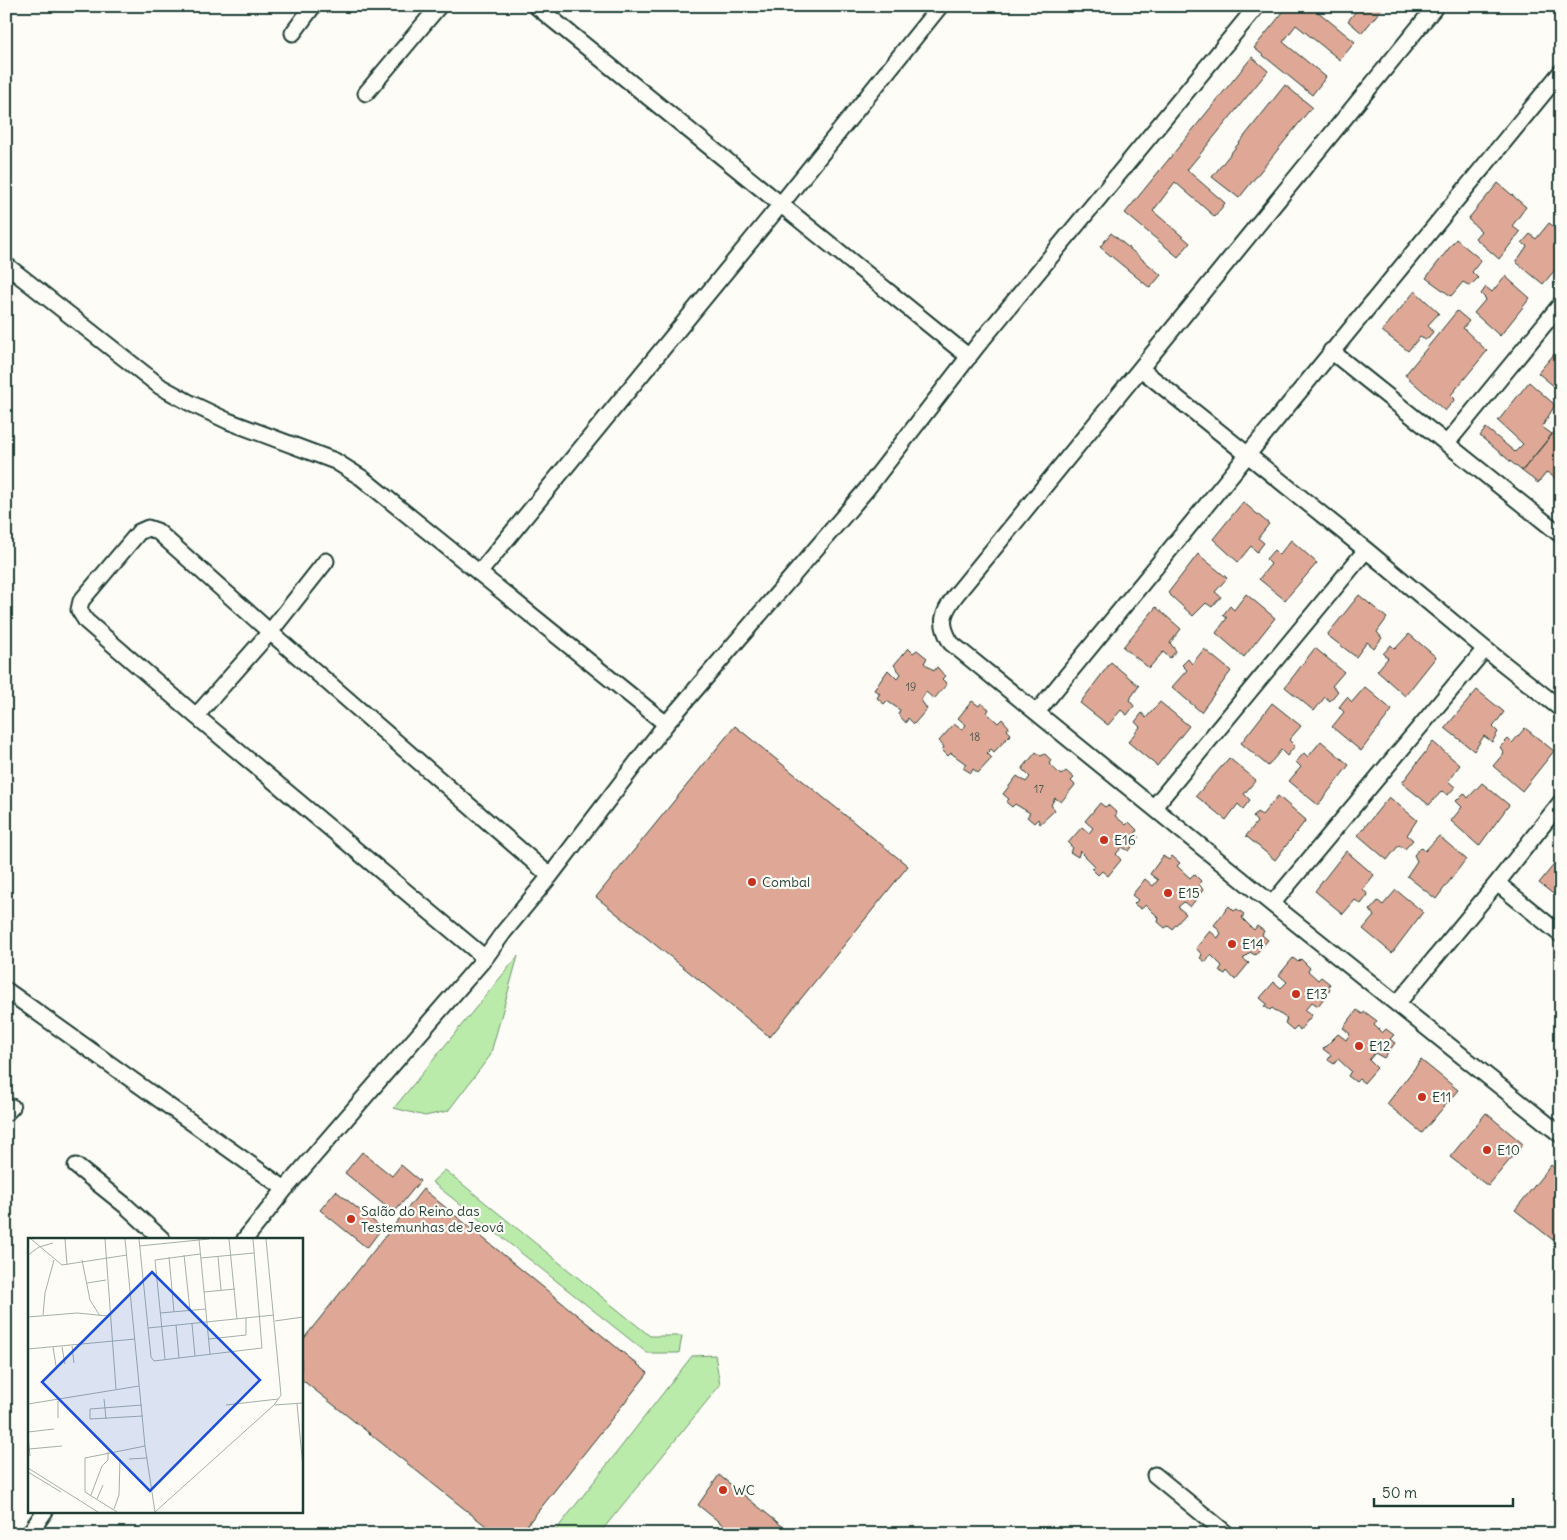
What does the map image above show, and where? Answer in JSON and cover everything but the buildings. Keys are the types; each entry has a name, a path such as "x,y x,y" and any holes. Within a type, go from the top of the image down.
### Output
{"street":[{"path":"293,33 313,6"},
{"path":"366,93 439,6"},
{"path":"536,6 969,357"},
{"path":"480,573 940,6"},
{"path":"246,1238 285,1189 485,958 666,724 866,490 969,357 1258,6"},
{"path":"1436,6 955,596 944,611 943,630 951,643 1561,1136"},
{"path":"1037,712 1561,72"},
{"path":"6,265 160,387 228,421 335,461 362,478 666,724"},
{"path":"1447,443 1561,304"},
{"path":"1331,352 1561,535"},
{"path":"1141,369 1561,709"},
{"path":"485,958 196,716 86,621 79,610 81,601 139,532 148,528 157,531 550,876"},
{"path":"1154,807 1366,550"},
{"path":"196,716 270,632 326,561"},
{"path":"1272,904 1485,649"},
{"path":"1397,1004 1561,802"},
{"path":"1497,883 1561,934"},
{"path":"6,990 285,1189"},
{"path":"76,1166 161,1238"},
{"path":"1155,1475 1227,1534"},
{"path":"29,1534 44,1512"}],"green space":[{"path":"518,956 490,1056 448,1111 425,1116 394,1108"},
{"path":"445,1170 650,1336 682,1336 679,1353 647,1353 432,1182"},
{"path":"715,1355 720,1385 599,1534 553,1534 692,1356"}],"place":[{"name":"E16","path":"1104,840"},
{"name":"Combal","path":"752,882"},
{"name":"E15","path":"1168,893"},
{"name":"E14","path":"1232,944"},
{"name":"E13","path":"1296,994"},
{"name":"E12","path":"1359,1046"},
{"name":"E11","path":"1422,1097"},
{"name":"E10","path":"1487,1150"},
{"name":"Salão do Reino das Testemunhas de Jeová","path":"351,1219"},
{"name":"WC","path":"723,1490"}]}
